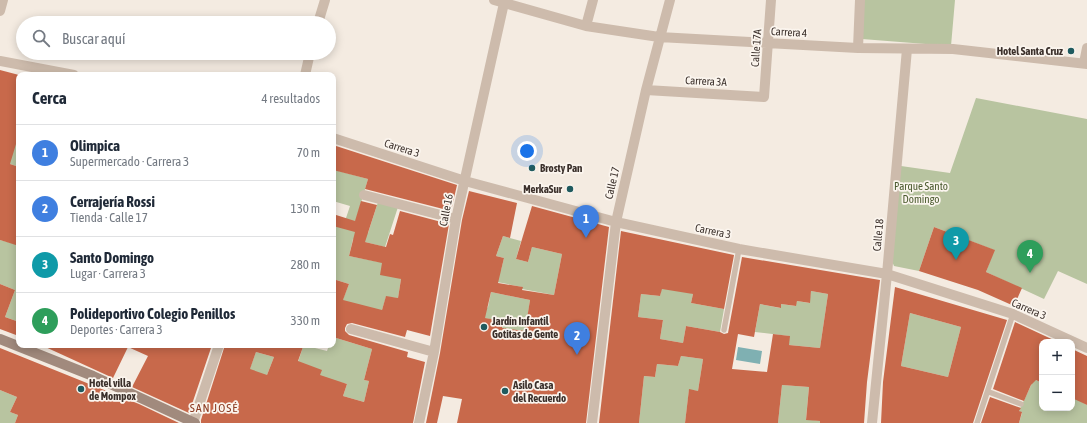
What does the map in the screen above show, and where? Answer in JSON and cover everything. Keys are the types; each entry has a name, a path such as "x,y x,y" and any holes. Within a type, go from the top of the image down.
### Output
{"main road":[{"path":"0,339 16,345"},
{"path":"23,348 93,376 194,423"}],"street":[{"path":"0,11 4,0"},
{"path":"320,16 325,0"},
{"name":"Carrera 4","path":"494,0 504,3 518,3 586,26 659,37 858,48 952,49 1085,63"},
{"path":"586,26 593,0"},
{"name":"Calle 17","path":"592,423 616,222 646,90 670,0"},
{"name":"Calle 17A","path":"764,97 771,0"},
{"path":"858,48 860,0"},
{"name":"Calle 16","path":"419,423 434,352 456,219 504,3"},
{"path":"1085,63 1087,48"},
{"name":"Calle 18","path":"872,423 907,49"},
{"path":"306,72 308,60"},
{"path":"0,61 58,72"},
{"name":"Carrera 3A","path":"646,90 764,97"},
{"name":"Carrera 3","path":"336,139 465,180 616,222 739,249 887,274 1013,314 1087,348"},
{"path":"364,195 456,219"},
{"path":"351,329 434,352"},
{"path":"194,423 218,348"}],"lane":[{"path":"724,330 739,249"},
{"path":"977,423 1013,314"},
{"path":"988,392 1021,404"}],"green space":[{"path":"864,0 955,0 951,46 862,39"},
{"name":"Parque Santo Domingo","path":"976,98 1087,119 1087,284 1058,271 1044,299 986,272 994,250 934,227 919,271 894,266 891,259 901,166 950,173"},
{"path":"0,103 6,133 16,135 16,166 10,164"},
{"path":"336,170 368,179 353,230 368,233 378,202 398,207 385,247 353,239 349,256 379,262 379,260 401,279 398,298 386,297 382,310 338,312 349,284 336,280 336,224 346,218 350,206 336,202"},
{"path":"503,236 521,241 516,259 528,262 532,247 562,254 554,295 492,281 495,268 501,270 504,258 496,256"},
{"path":"0,240 16,244 16,321 5,317 15,290 0,284"},
{"path":"663,281 693,294 691,303 724,309 720,332 686,326 683,343 660,339 663,320 638,317 641,294 660,296"},
{"path":"811,291 828,294 820,348 789,345 789,336 755,332 760,304 780,308 781,304 795,306 797,301 809,303"},
{"path":"491,292 530,300 527,320 530,333 501,336 503,321 477,317 488,307"},
{"path":"910,313 961,327 948,377 901,366"},
{"path":"336,338 372,349 364,380 369,381 364,402 343,396 347,384 319,377 298,362 303,348 315,348 327,351 328,348 336,348"},
{"path":"256,352 274,357 267,375 246,379"},
{"path":"681,356 703,359 698,391 689,390 685,423 639,423 644,376 655,377 657,364 678,366"},
{"path":"1034,379 1039,382 1039,411 1075,411 1075,399 1087,405 1087,423 1019,423 1022,413 1019,411"},
{"path":"782,385 809,387 806,419 820,421 820,423 778,423"},
{"path":"0,390 17,397 10,412 18,415 15,423 0,423"}],"water":[{"path":"738,347 762,351 760,364 736,360"}],"building":[{"path":"0,70 16,74 16,144 10,164 16,166 16,245 0,240"},
{"path":"336,146 457,185 451,211 365,189 368,179 336,171"},
{"path":"469,191 517,203 510,238 503,236 496,256 504,258 498,283 523,287 522,290 554,295 562,254 532,247 528,262 516,259 532,206 609,227 586,423 457,423 462,399 443,396 437,423 426,423 440,353 462,220","holes":["491,292 530,300 525,331 502,328 503,321 485,318"]},
{"path":"361,201 377,205 365,242 386,247 390,234 393,235 400,211 449,224 430,336 407,330 405,337 352,323 347,324 345,328 345,331 349,335 408,352 407,357 425,362 413,423 201,423 224,348 303,348 298,361 322,370 320,375 347,384 343,396 364,402 369,381 364,380 372,349 336,338 336,280 349,284 343,300 382,310 386,296 398,298 401,279 380,275 382,263 349,256 355,232 336,227 336,215 355,221","holes":["256,352 274,357 267,375 250,369"]},
{"path":"934,227 995,250 986,272 1022,288 1014,306 978,290 919,271"},
{"path":"621,231 734,255 724,309 691,303 693,294 662,289 660,296 641,294 638,317 663,320 660,339 683,343 686,326 724,334 728,333 742,257 880,280 867,382 864,423 820,423 820,421 806,420 809,387 782,385 778,423 685,423 689,389 698,391 703,359 681,356 678,366 657,364 655,377 644,376 639,423 599,423","holes":["811,291 828,294 820,348 789,345 790,336 773,334 767,372 732,369 738,334 754,337 760,304 781,308 781,304 796,306 797,301 810,303"]},
{"path":"0,284 15,290 5,317 16,321 16,335 0,329"},
{"path":"895,287 1007,320 973,423 881,423 883,382","holes":["910,313 961,327 948,377 901,366"]},
{"path":"1015,322 1052,339 1039,339 1039,382 1036,380 1031,385 1024,401 993,389"},
{"path":"0,348 139,404 179,423 15,423 18,415 10,412 17,397 0,390"},
{"path":"48,348 128,348 113,378"},
{"path":"130,348 211,348 189,413 132,387 148,356"},
{"path":"1075,350 1087,356 1087,405 1075,399"},
{"path":"990,397 1021,408 1019,411 1022,412 1019,423 981,423"}],"place":[{"name":"Hotel Santa Cruz","path":"1071,51"},
{"name":"Brosty Pan","path":"532,168"},
{"name":"MerkaSur","path":"570,189"},
{"name":"Olimpica","path":"586,238"},
{"name":"Santo Domingo","path":"956,260"},
{"name":"Polideportivo Colegio Penillos","path":"1030,273"},
{"name":"Jardín Infantil Gotitas de Gente","path":"484,327"},
{"name":"Cerrajería Rossi","path":"577,355"},
{"name":"Hotel villa de Mompox","path":"81,389"},
{"name":"Asilo Casa del Recuerdo","path":"505,391"}],"district":[{"name":"SAN JOSÉ","path":"214,408"}]}
